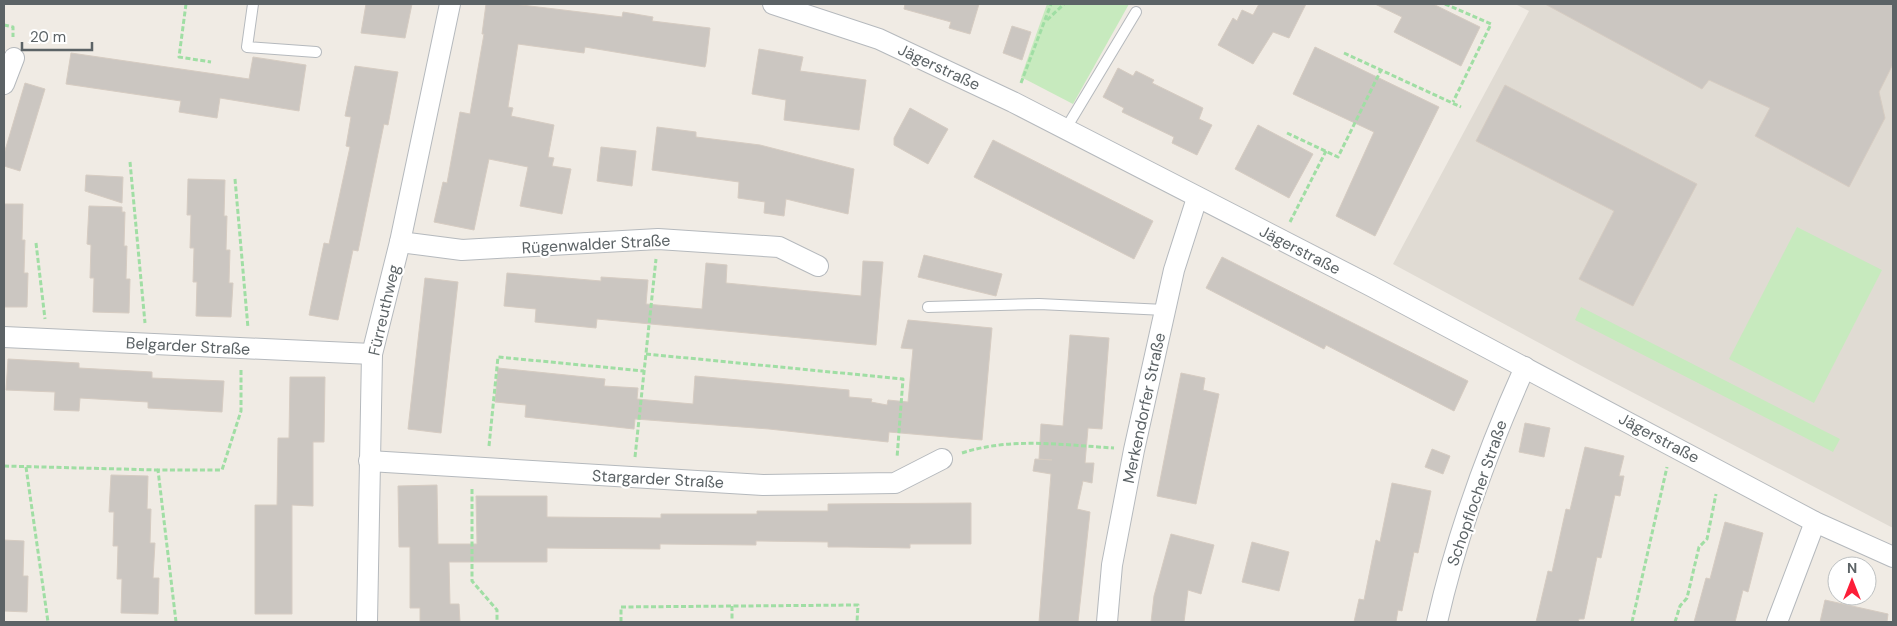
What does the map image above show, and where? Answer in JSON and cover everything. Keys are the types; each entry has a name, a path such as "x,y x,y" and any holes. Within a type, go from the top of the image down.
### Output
{"street":[{"name":"Fürreuthweg","path":"367,622 372,354 400,242 450,4"},
{"name":"Jägerstraße","path":"773,4 879,39 1013,102 1525,366 1815,522 1893,557"},
{"path":"4,84 14,58"},
{"name":"Merkendorfer Straße","path":"1107,622 1112,565 1134,450 1174,270 1197,198"},
{"name":"Rügenwalder Straße","path":"400,242 462,250 658,239 778,247 818,266"},
{"name":"Belgarder Straße","path":"4,337 372,354"},
{"name":"Schopflocher Straße","path":"1437,622 1467,512 1496,432 1525,366"},
{"name":"Stargarder Straße","path":"369,461 633,479 763,485 895,483 942,459"},
{"path":"1777,622 1815,522"}],"lane":[{"path":"253,4 247,47 316,52"},
{"path":"1066,130 1136,12"},
{"path":"928,308 1039,304 1165,310"}],"path":[{"path":"186,4 180,56 211,62"},
{"path":"1013,102 1052,4"},
{"path":"1046,20 1064,4"},
{"path":"1445,4 1491,24 1453,102"},
{"path":"1344,53 1461,106"},
{"path":"1287,133 1338,157 1381,70"},
{"path":"1280,240 1326,151"},
{"path":"130,162 147,344"},
{"path":"4,466 222,470 241,411 246,348 235,179"},
{"path":"633,479 658,239"},
{"path":"36,243 47,339"},
{"path":"646,354 903,379 895,483"},
{"path":"497,622 497,610 472,582 479,468 498,357 644,371"},
{"path":"942,459 986,445 1040,443 1134,450"},
{"path":"1632,622 1672,445"},
{"path":"26,467 48,622"},
{"path":"158,470 176,622"},
{"path":"1675,622 1680,606 1687,598 1699,547 1707,539 1721,471"},
{"path":"621,622 621,607 858,605 857,622"},
{"path":"732,606 732,622"}],"shaded area":[{"path":"1515,4 1893,4 1893,528 1582,366 1393,264 1529,11"}],"green space":[{"path":"1047,4 1129,4 1073,104 1021,77"},
{"path":"1797,227 1882,270 1814,403 1729,359"},
{"path":"1581,307 1840,439 1833,452 1575,320"}],"building":[{"path":"366,4 412,4 405,38 361,33"},
{"path":"486,4 513,4 622,17 623,12 653,17 652,21 710,28 705,67 585,47 584,53 518,44 508,107 513,108 511,116 554,125 548,157 554,158 552,166 571,169 562,214 520,206 528,167 489,159 474,230 434,222 443,182 447,183 460,112 470,114 484,34 482,34"},
{"path":"905,4 979,4 970,34 949,28 951,22 904,9"},
{"path":"1259,4 1306,4 1289,38 1273,32 1253,64 1218,45 1233,18 1237,21 1242,10 1253,15"},
{"path":"1375,4 1433,4 1480,27 1461,66 1394,32 1402,17"},
{"path":"1545,4 1893,4 1893,64 1879,92 1885,118 1849,187 1755,136 1770,108 1709,80 1702,89"},
{"path":"1012,26 1031,32 1022,60 1003,53"},
{"path":"1315,47 1439,107 1375,236 1336,216 1374,132 1293,94"},
{"path":"759,49 803,57 800,71 866,80 859,130 784,120 786,100 752,94"},
{"path":"71,53 249,79 253,57 306,65 299,111 220,98 217,118 179,112 181,101 66,84"},
{"path":"355,66 398,72 388,125 384,124 358,251 353,250 338,320 309,315 324,243 329,244 350,147 346,146 351,117 345,116"},
{"path":"1118,68 1133,76 1136,71 1154,80 1152,83 1203,108 1199,119 1212,125 1197,155 1172,143 1174,137 1122,112 1124,108 1103,97"},
{"path":"25,83 45,89 20,171 4,166 4,154"},
{"path":"1505,85 1697,184 1633,306 1579,279 1614,211 1476,141"},
{"path":"910,108 948,129 928,164 894,145 894,138"},
{"path":"1258,125 1313,154 1289,198 1235,169"},
{"path":"657,127 696,132 696,137 760,145 854,169 848,214 786,199 784,216 764,213 765,202 738,198 739,182 652,170"},
{"path":"993,140 1153,221 1134,259 974,177"},
{"path":"601,147 636,151 632,186 597,181"},
{"path":"86,175 123,177 122,203 85,191"},
{"path":"188,179 225,180 224,216 227,216 226,250 230,250 229,283 233,283 231,317 196,316 197,282 193,282 194,248 190,248 191,215 187,215"},
{"path":"4,204 23,204 22,240 25,240 24,273 28,273 27,307 4,307"},
{"path":"89,206 122,207 122,212 125,212 124,246 127,246 126,279 130,279 129,313 93,312 94,278 90,278 91,245 87,244"},
{"path":"924,255 1002,274 996,296 918,277"},
{"path":"1222,257 1468,381 1454,411 1326,345 1324,349 1206,288"},
{"path":"863,261 883,262 876,345 597,319 596,328 535,322 536,309 504,306 507,273 601,281 601,277 648,280 646,304 702,309 706,263 727,265 726,283 861,296"},
{"path":"425,278 458,282 441,433 408,429"},
{"path":"908,320 992,328 982,440 889,432 888,442 769,429 635,419 634,429 525,417 526,405 495,402 498,368 605,379 604,386 638,388 637,399 693,404 695,376 849,390 849,397 872,399 871,402 887,405 888,400 908,402 913,349 901,348"},
{"path":"1070,335 1109,338 1102,429 1088,428 1085,463 1094,463 1092,483 1083,481 1077,509 1090,512 1078,622 1039,622 1051,474 1033,471 1035,459 1052,460 1039,459 1041,424 1063,426"},
{"path":"8,359 79,363 79,368 152,372 152,378 224,381 222,412 148,408 148,402 80,398 79,411 54,410 55,392 6,390"},
{"path":"1181,373 1205,378 1203,390 1219,394 1196,504 1157,496"},
{"path":"290,377 325,377 324,442 313,442 313,506 292,505 292,614 255,614 255,505 277,505 278,438 289,438"},
{"path":"1525,423 1550,428 1544,457 1519,452"},
{"path":"1585,447 1624,456 1619,476 1624,476 1620,496 1615,495 1601,558 1597,557 1584,619 1579,619 1578,622 1536,622 1548,571 1552,572 1566,509 1570,510"},
{"path":"1432,449 1450,456 1443,474 1425,467"},
{"path":"111,475 148,476 147,509 151,509 150,543 155,543 153,578 159,578 158,614 121,613 122,579 117,579 118,546 113,546 114,512 109,512"},
{"path":"1392,483 1431,491 1418,553 1414,552 1402,611 1398,610 1396,622 1354,622 1359,599 1364,600 1376,540 1380,542"},
{"path":"437,485 438,544 477,544 476,496 547,496 547,517 661,518 661,514 757,514 757,511 828,511 828,504 971,503 971,544 910,544 910,548 828,547 828,542 756,541 756,545 660,544 660,549 547,548 547,562 449,562 450,604 459,604 460,622 420,622 420,608 410,608 410,547 399,547 398,486"},
{"path":"1725,522 1763,533 1748,592 1743,590 1735,622 1694,622 1706,578 1710,579"},
{"path":"1171,534 1214,545 1201,594 1188,590 1184,622 1151,622 1154,596"},
{"path":"4,540 24,541 23,576 28,576 27,612 4,611"},
{"path":"1252,542 1289,552 1279,591 1242,582"},
{"path":"1825,600 1827,600 1827,606 1852,606 1888,614 1887,622 1820,622"}]}
